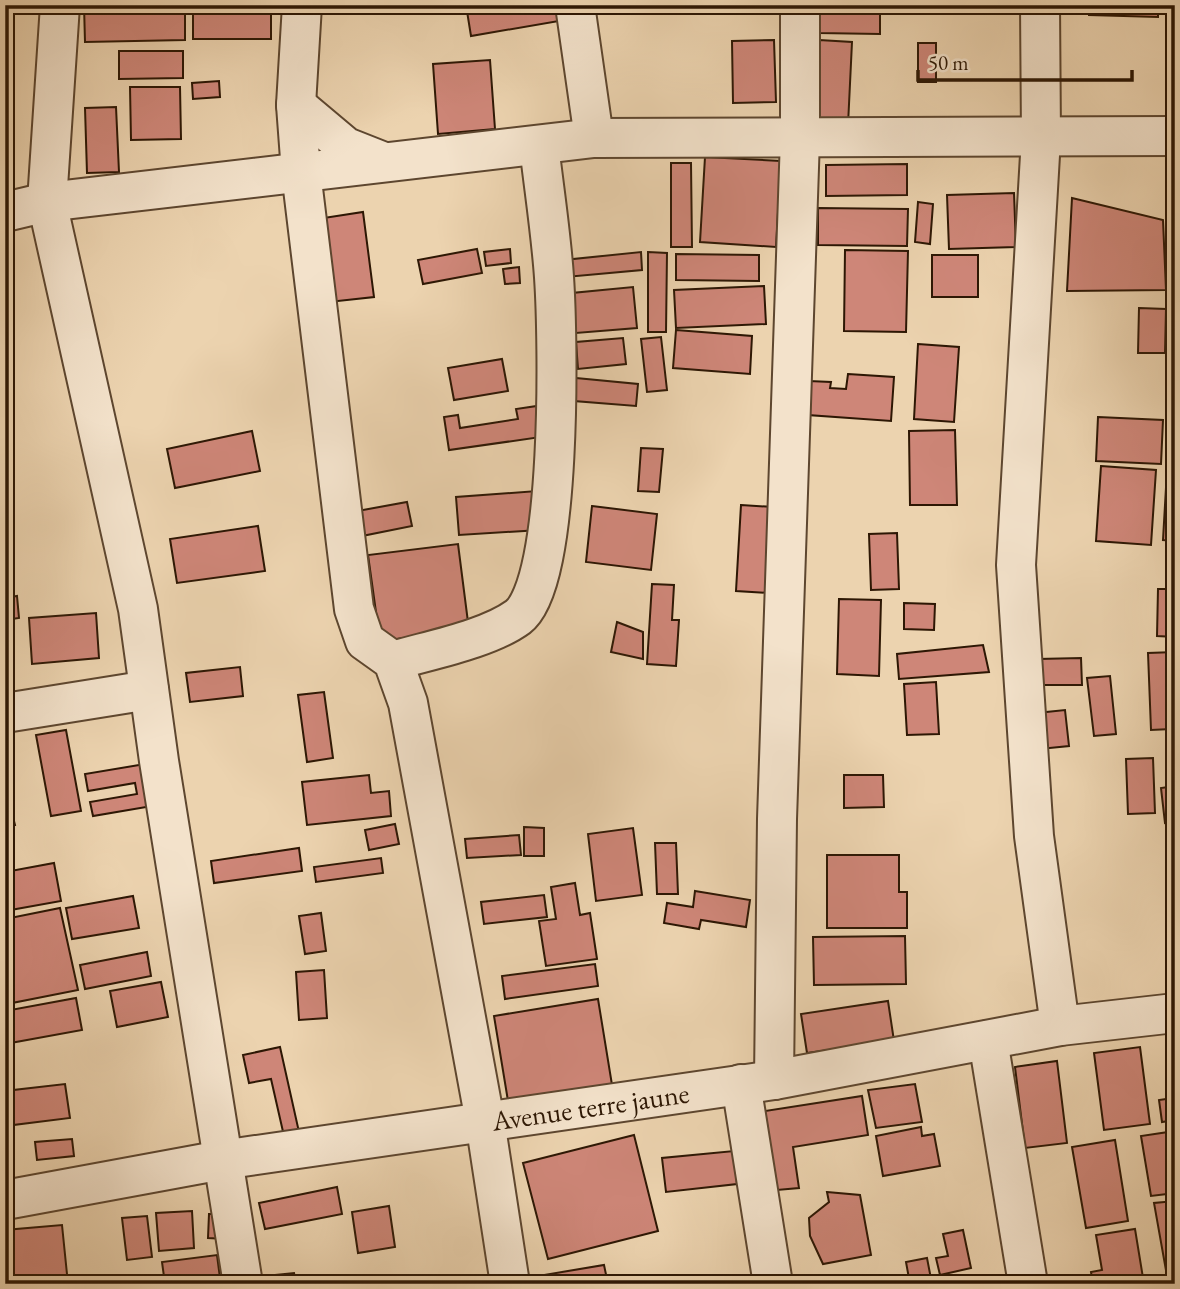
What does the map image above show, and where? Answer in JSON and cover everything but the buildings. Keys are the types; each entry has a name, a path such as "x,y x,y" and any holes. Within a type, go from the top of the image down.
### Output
{"street":[{"path":"60,5 47,202 138,609 243,1284"},
{"path":"302,5 296,105 301,172 354,609 365,641 393,661 408,703 485,1121 510,1284"},
{"path":"575,5 594,138"},
{"path":"773,1284 757,1082 777,819 800,138 800,5"},
{"path":"1040,5 1041,138 1016,565 1034,836 1060,1026"},
{"path":"296,105 346,147 386,163"},
{"path":"5,212 47,202 594,138 1175,136"},
{"path":"393,661 471,639 520,615 531,596 541,568 553,504 556,436 554,279 539,145"},
{"path":"5,713 149,690"},
{"name":"Avenue terre jaune","path":"5,1200 222,1160 757,1082 1060,1026 1175,1013"},
{"path":"988,1040 1028,1284"}]}
